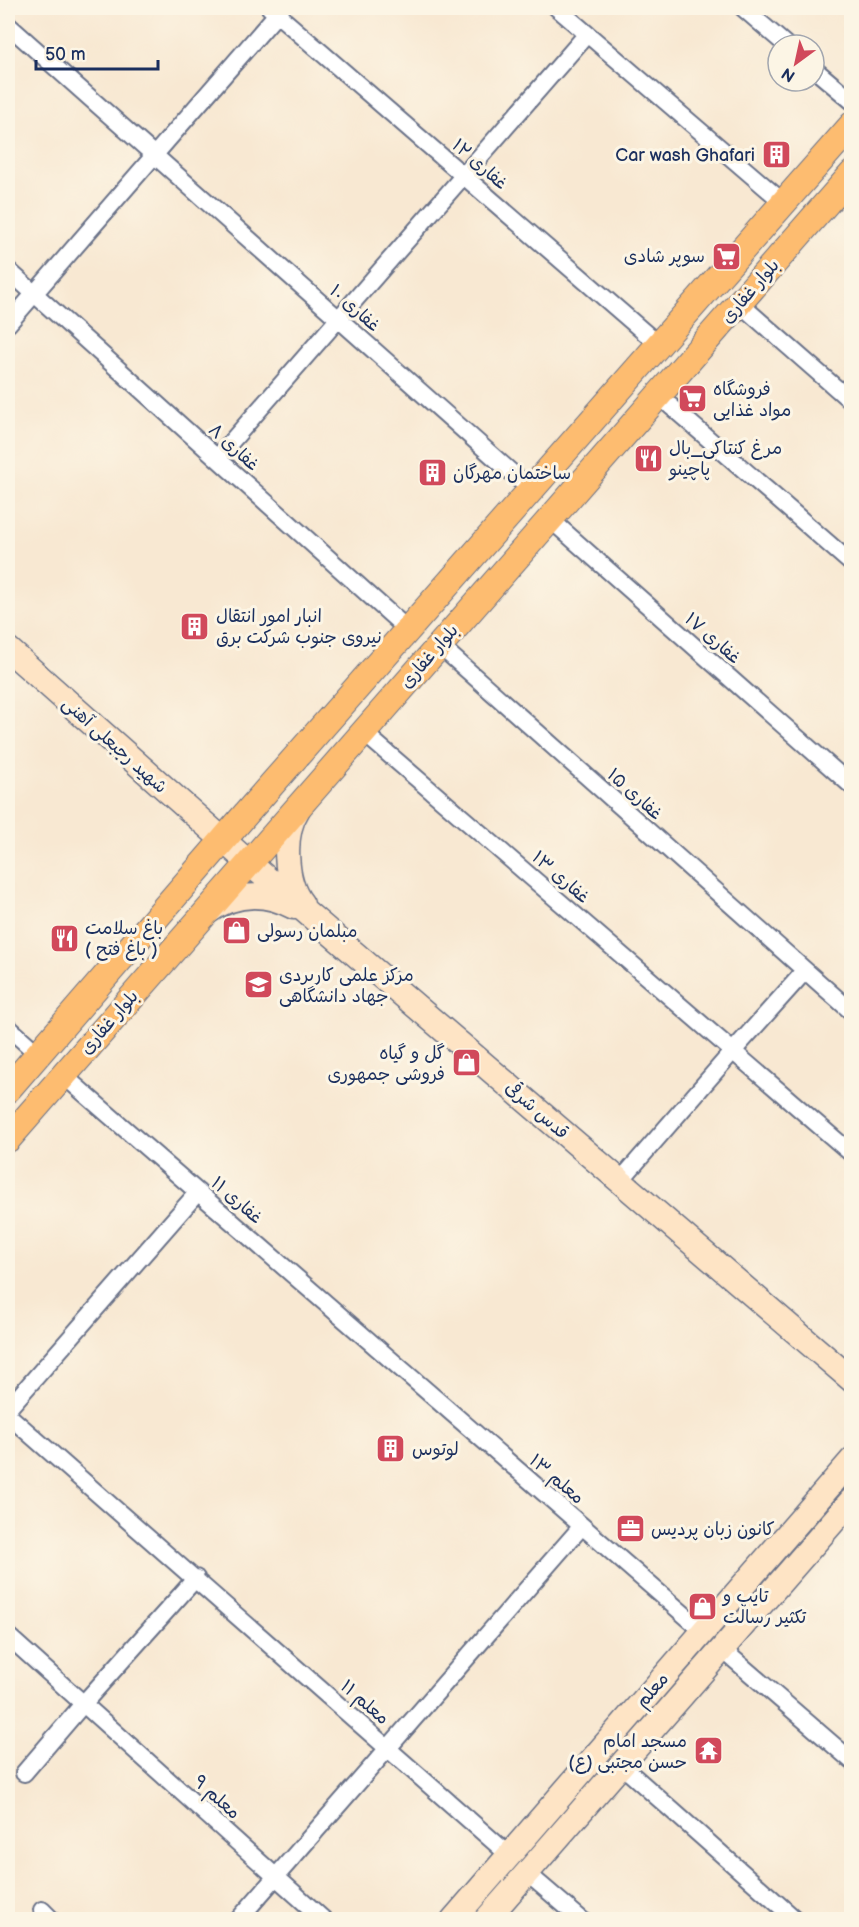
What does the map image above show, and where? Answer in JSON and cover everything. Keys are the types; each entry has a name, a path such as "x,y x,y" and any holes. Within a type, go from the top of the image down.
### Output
{"main road":[{"name":"بلوار غفاری","path":"8,1089 223,840 852,125"},
{"name":"بلوار غفاری","path":"8,1139 852,174"}],"street":[{"path":"557,8 784,203"},
{"path":"743,8 772,33"},
{"path":"8,324 276,9"},
{"name":"غفاری ۱۲","path":"276,9 659,345"},
{"name":"غفاری ۱۰","path":"8,25 531,490"},
{"path":"217,458 587,34"},
{"path":"826,79 852,101"},
{"name":"غفاری ۸","path":"8,270 408,630"},
{"path":"739,303 852,402"},
{"path":"658,395 852,564"},
{"name":"غفاری ۱۷","path":"550,519 852,786"},
{"name":"غفاری ۱۵","path":"439,645 804,972 852,1012"},
{"name":"شهید رجبعلی آهنی","path":"8,649 223,840"},
{"name":"غفاری ۱۳","path":"363,732 852,1154"},
{"path":"306,798 291,819 287,851 294,891 311,916"},
{"name":"قدس شرقی","path":"223,840 852,1380"},
{"path":"202,916 220,903 240,897 261,897 284,902 311,916"},
{"path":"620,1181 804,972"},
{"path":"8,1027 38,1054"},
{"name":"غفاری ۱۱","path":"63,1075 386,1355"},
{"path":"8,1409 198,1192"},
{"name":"معلم ۱۳","path":"386,1355 703,1631"},
{"name":"معلم ۱۱","path":"8,1415 509,1855"},
{"name":"معلم","path":"453,1920 852,1460"},
{"name":"معلم","path":"486,1920 852,1500"},
{"path":"238,1920 582,1526"},
{"path":"24,1773 196,1578"},
{"name":"معلم ۹","path":"8,1636 324,1920"},
{"path":"722,1649 852,1761"},
{"path":"621,1765 795,1920"},
{"path":"527,1872 582,1920"}],"place":[{"name":"Car wash Ghafari","path":"776,155"},
{"name":"سوپر شادی","path":"726,256"},
{"name":"فروشگاه مواد غذایی","path":"692,399"},
{"name":"مرغ کنتاکی_بال پاچینو","path":"648,458"},
{"name":"ساختمان مهرگان","path":"432,473"},
{"name":"انبار امور انتقال نیروی جنوب شرکت برق","path":"195,626"},
{"name":"مبلمان رسولی","path":"236,931"},
{"name":"باغ سلامت ( باغ فتح )","path":"64,938"},
{"name":"مرکز علمی کاربردی جهاد دانشگاهی","path":"258,985"},
{"name":"گل و گیاه فروشی جمهوری","path":"466,1063"},
{"name":"لوتوس","path":"391,1449"},
{"name":"کانون زبان پردیس","path":"630,1529"},
{"name":"تایپ و تکثیر رسالت","path":"702,1606"},
{"name":"مسجد امام حسن مجتبی (ع)","path":"708,1751"}]}
